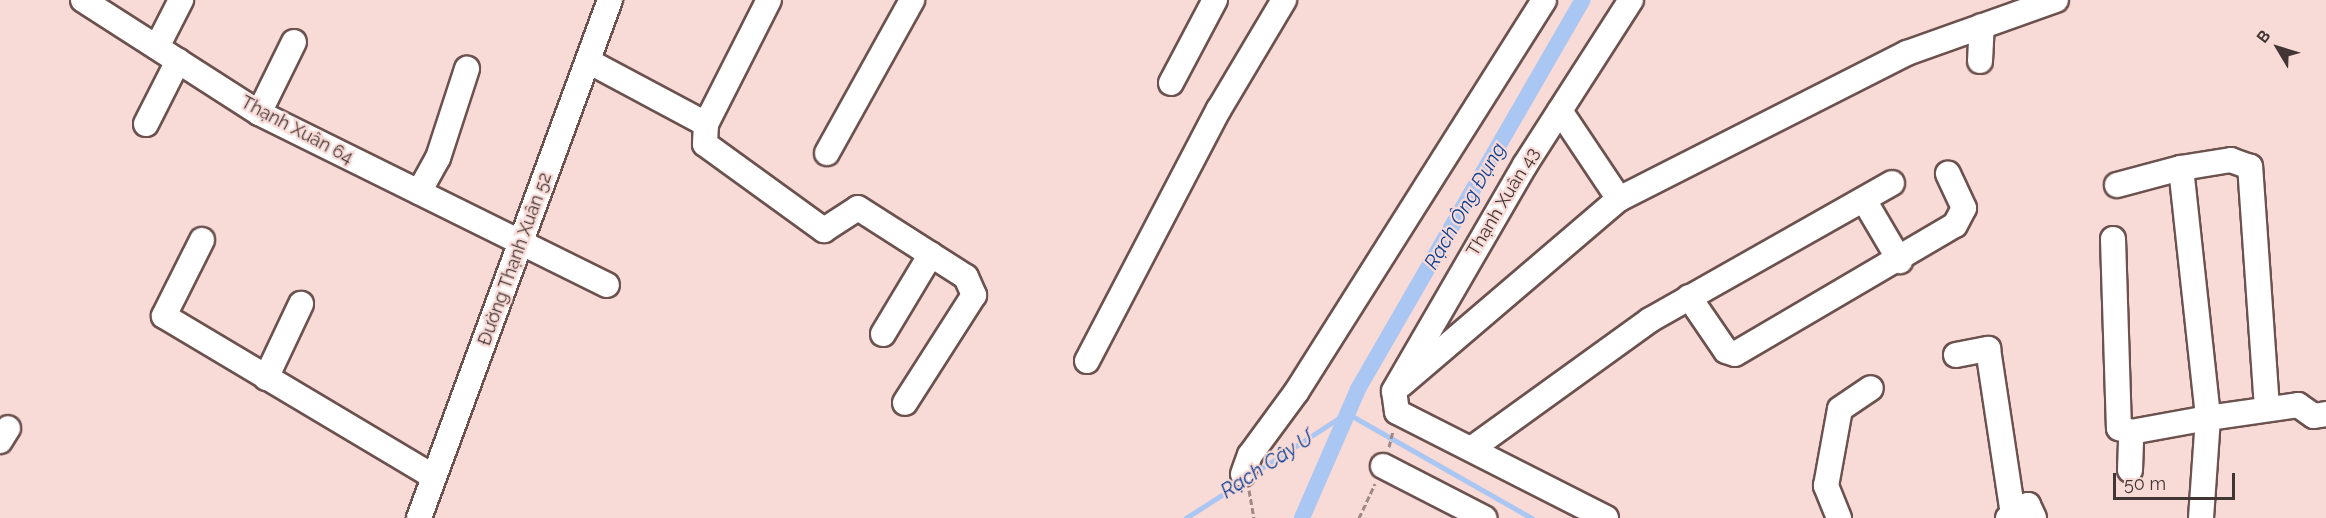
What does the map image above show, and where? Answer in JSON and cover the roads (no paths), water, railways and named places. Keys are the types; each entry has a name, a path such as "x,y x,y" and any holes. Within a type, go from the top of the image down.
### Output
{"street":[{"name":"Thạnh Xuân 64","path":"83,0 259,113 607,285"},
{"path":"157,47 181,0"},
{"name":"Đường Thạnh Xuân 52","path":"419,518 610,0"},
{"path":"769,0 706,124 705,144 824,230 858,208 966,277 974,295 905,403"},
{"path":"827,153 912,0"},
{"path":"1171,83 1215,0"},
{"path":"1087,361 1220,109 1284,0"},
{"path":"1243,474 1250,455 1297,392 1544,0"},
{"name":"Thạnh Xuân 43","path":"1396,407 1560,111 1631,0"},
{"path":"1606,518 1396,407 1619,199 1907,53 2056,0"},
{"path":"1980,61 1982,26"},
{"path":"259,113 294,42"},
{"path":"146,124 178,61"},
{"path":"588,61 706,124"},
{"path":"419,192 438,158 467,69"},
{"path":"1560,111 1619,199"},
{"path":"2117,185 2181,168 2231,160 2250,166 2267,408"},
{"path":"2181,168 2208,418 2201,518"},
{"path":"1689,297 1726,351 1735,354 1900,261 1962,218 1964,208 1948,173"},
{"path":"1474,447 1689,297 1892,183"},
{"path":"1864,200 1900,261"},
{"path":"2113,239 2119,428 2131,432 2267,408 2298,405 2314,416 2326,414"},
{"path":"202,240 162,314 434,477"},
{"path":"883,334 930,254"},
{"path":"266,378 301,304"},
{"path":"1956,355 1988,349 2018,517"},
{"path":"1839,518 1826,486 1840,409 1871,388"},
{"path":"2130,470 2131,432"},
{"path":"1385,462 1484,518"}],"waterway":[{"name":"Rạch Ông Đụng","path":"1302,518 1358,389 1583,0"},
{"path":"1251,475 1347,413 1532,518"},
{"name":"Rạch Cây Ư","path":"1186,518 1242,482"}]}
